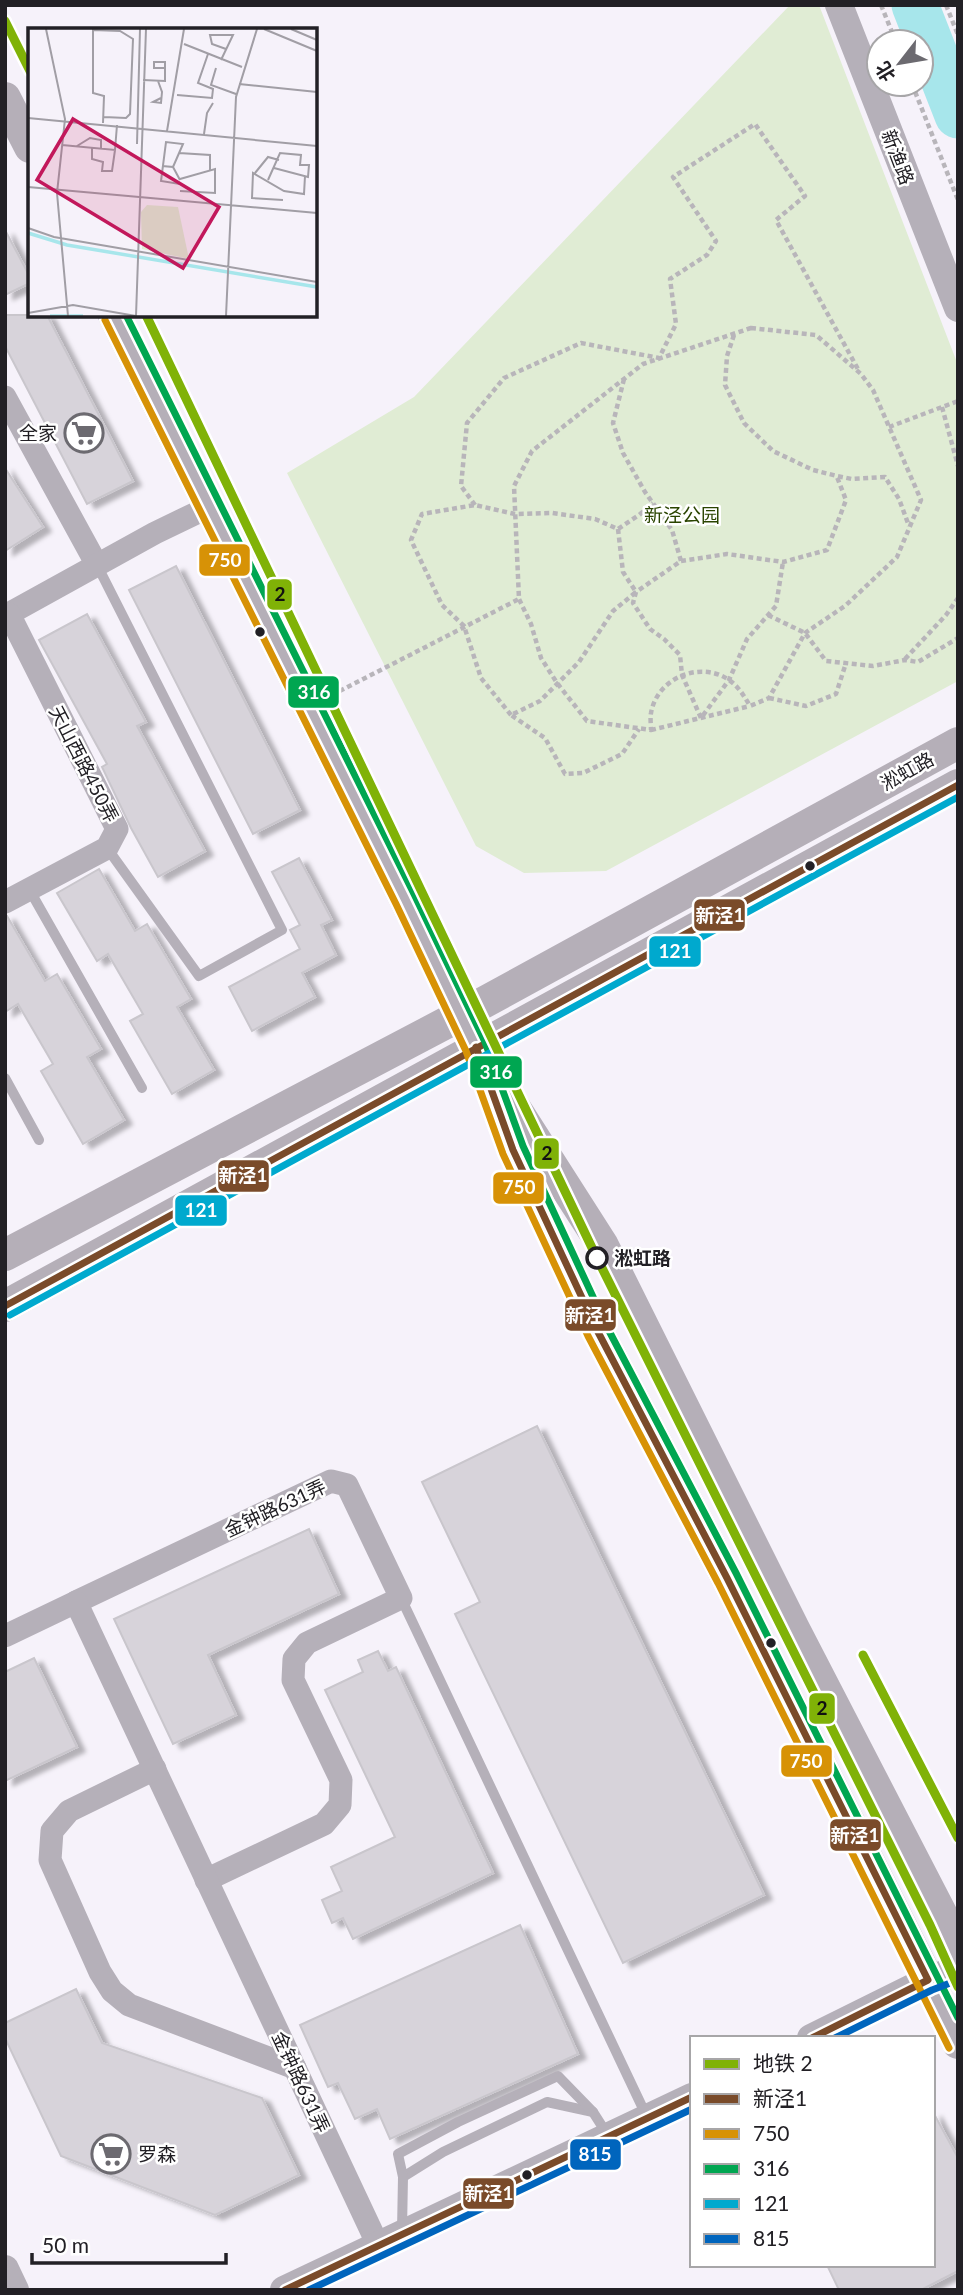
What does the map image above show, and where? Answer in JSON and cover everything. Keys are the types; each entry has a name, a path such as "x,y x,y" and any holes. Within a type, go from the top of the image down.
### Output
{"main road":[{"path":"5,98 28,143"},
{"path":"115,317 461,1015 476,1047 513,1150 598,1332 727,1578 958,2043"},
{"name":"淞虹路","path":"5,1255 461,1015 958,743"},
{"name":"淞虹路","path":"5,1306 958,785"},
{"path":"476,1047 602,1244 794,1629 958,1946"}],"street":[{"name":"新渔路","path":"839,5 958,308"},
{"path":"5,397 97,565"},
{"name":"天山西路450弄","path":"5,902 107,848 117,829 7,615 209,507"},
{"name":"金钟路631弄","path":"5,1636 331,1481 347,1485 401,1598"},
{"path":"206,1880 324,1824 340,1805 341,1780 293,1680 294,1659 307,1643 401,1598"},
{"name":"金钟路631弄","path":"76,1602 295,2068 390,2240"},
{"path":"155,1769 69,1811 52,1830 50,1860 100,1972 112,1991 129,2005 295,2068"},
{"path":"815,2036 928,1980 958,1969"},
{"path":"284,2290 690,2097"},
{"path":"5,2269 15,2290"}],"lane":[{"path":"97,565 282,930 199,976 107,848"},
{"path":"29,889 142,1088"},
{"path":"5,1078 39,1140"},
{"path":"401,1598 648,2118"},
{"path":"390,2240 402,2177 398,2154 458,2122 558,2076 593,2112 608,2137"},
{"path":"402,2177 443,2152 547,2102 593,2112"}],"path":[{"path":"881,5 890,28"},
{"path":"946,5 958,35"},
{"path":"918,98 958,200"},
{"path":"659,358 676,324 670,279 707,255 716,241 673,177 755,124 805,196 776,220 861,374 873,390 921,500 897,557 845,606 805,633 769,698"},
{"path":"846,663 836,694 806,706 769,698 750,706 651,730 587,721 541,658 531,624 519,599 514,485 533,451 643,364 751,328 816,334 861,374"},
{"path":"734,334 727,356 725,385 744,424 773,451 814,470 852,479 885,477 899,499 910,526"},
{"path":"475,505 461,486 467,423 504,378 580,343 659,358"},
{"path":"625,379 613,423 623,453 672,530 681,561"},
{"path":"889,427 958,401"},
{"path":"942,407 958,466"},
{"path":"511,715 540,701 579,662 613,611 681,561 727,554 783,562 827,550 846,500 837,476"},
{"path":"618,529 653,503"},
{"path":"618,529 595,519 552,513 515,514 475,505 422,514 411,540 442,605 464,626 481,678 511,715 545,738 565,774 583,773 622,754 639,729"},
{"path":"618,529 623,572 636,592 634,603 650,629 680,656 682,675 701,718"},
{"path":"701,718 729,680 747,639 776,606 783,562"},
{"path":"905,660 958,598"},
{"path":"310,707 519,599"},
{"path":"768,615 805,633 825,661 873,666 905,660 918,662 958,638"},
{"path":"651,730 651,713 657,696 668,683 682,675 698,671 714,673 729,680 742,691 750,706"}],"green space":[{"name":"新泾公园","path":"790,5 819,5 958,365 958,681 606,871 524,873 476,846 287,473 414,397"}],"building":[{"path":"5,230 28,273 28,284 5,295"},
{"path":"5,315 48,317 133,481 87,504 5,346"},
{"path":"5,468 43,527 5,551"},
{"path":"176,566 300,810 253,834 129,590"},
{"path":"87,614 146,722 137,726 205,851 158,877 102,767 107,764 39,640"},
{"path":"299,858 332,920 321,925 336,955 302,973 315,997 252,1031 229,987 300,949 290,930 300,925 272,872"},
{"path":"99,869 135,931 147,924 191,999 177,1007 214,1070 172,1094 130,1021 143,1014 108,954 97,961 57,893"},
{"path":"5,916 45,981 57,974 101,1049 87,1057 124,1120 83,1144 41,1071 53,1064 18,1004 5,1012"},
{"path":"537,1426 764,1895 623,1963 455,1614 480,1602 422,1482"},
{"path":"309,1529 339,1594 208,1655 236,1715 173,1744 114,1619"},
{"path":"378,1651 388,1671 396,1667 493,1873 353,1939 343,1918 332,1923 322,1900 342,1891 331,1867 395,1837 325,1690 363,1672 358,1660"},
{"path":"34,1658 77,1747 5,1781 5,1672"},
{"path":"520,1925 578,2054 390,2139 377,2109 355,2119 338,2083 328,2087 300,2025"},
{"path":"76,1989 102,2043 262,2098 299,2175 215,2215 61,2156 5,2038 5,2023"},
{"path":"935,2116 958,2158 958,2271 921,2290 839,2290 828,2267 935,2267"}],"waterway":[{"path":"915,5 958,115"}],"metro line":[{"name":"2","path":"5,21 28,67"},
{"name":"2","path":"147,317 594,1252 930,1925 958,1987"},
{"name":"2","path":"863,1655 958,1838"}],"transit line":[{"name":"316","path":"127,317 485,1042 523,1146 607,1327 736,1573 958,2018"},
{"name":"750","path":"105,320 396,904 466,1051 503,1154 588,1336 718,1583 949,2048"},
{"name":"新泾1","path":"5,1306 958,785"},
{"name":"121","path":"10,1315 958,797"},
{"name":"新泾1","path":"476,1047 513,1150 598,1332 727,1578 928,1980 816,2036"},
{"name":"815","path":"839,2036 958,1980"},
{"name":"新泾1","path":"285,2290 690,2098"},
{"name":"815","path":"309,2290 690,2110"}],"place":[{"name":"全家","path":"84,433"},
{"name":"淞虹路","path":"597,1258"},
{"name":"罗森","path":"111,2154"}]}
